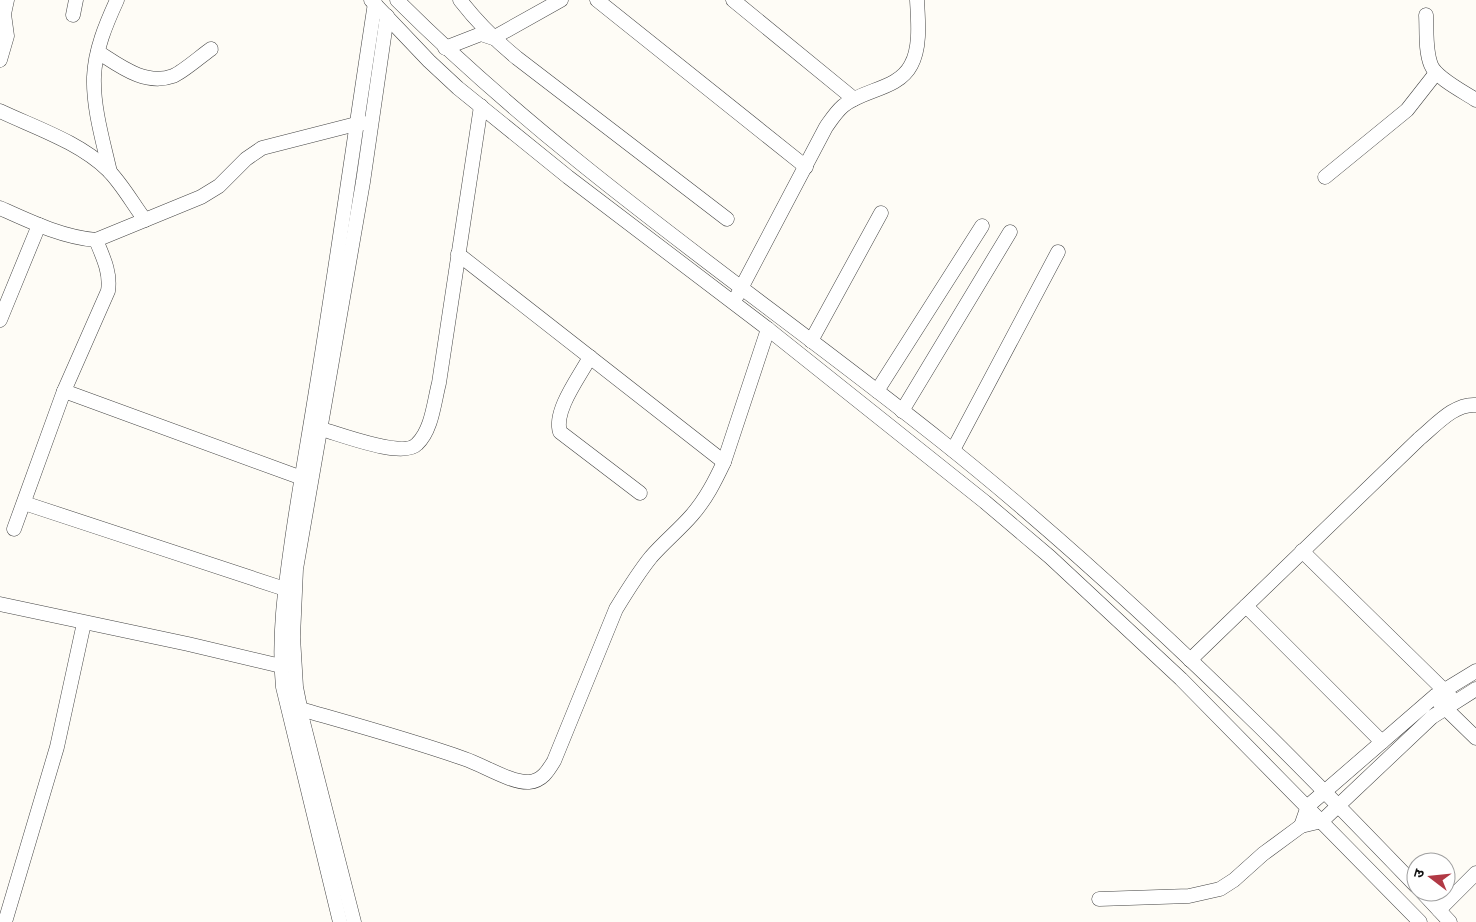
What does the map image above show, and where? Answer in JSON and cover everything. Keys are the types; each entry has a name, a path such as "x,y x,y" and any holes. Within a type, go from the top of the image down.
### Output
{"street":[{"path":"0,60 7,36 3,24 6,0"},
{"path":"73,15 76,0"},
{"path":"110,172 97,111 94,77 105,27 117,0"},
{"path":"397,0 444,48 510,105 632,204 953,450 1067,546 1258,725 1406,876"},
{"path":"460,0 477,22 493,38 727,219"},
{"path":"444,48 481,34 493,38 561,0"},
{"path":"597,0 806,167"},
{"path":"733,0 854,99"},
{"path":"733,303 826,127 836,112 854,99 896,81 905,74 912,64 916,50 917,0"},
{"path":"380,5 429,61 458,88 568,176 768,329 985,502 1050,557 1181,679 1420,922"},
{"path":"354,922 300,709 296,687 293,636 296,569 363,182 371,123 380,5"},
{"path":"340,922 283,687 281,666 285,589 331,298 356,124 380,5"},
{"path":"1426,15 1428,52 1431,66 1436,73 1476,100"},
{"path":"98,52 133,74 158,78 174,76 211,49"},
{"path":"1325,177 1407,110 1436,73"},
{"path":"321,429 401,450 410,449 420,441 432,416 481,106"},
{"path":"0,111 81,149 110,172 145,220"},
{"path":"0,208 38,225 80,239 96,240 201,197 219,186 246,158 262,148 356,124 371,123"},
{"path":"811,341 882,213"},
{"path":"0,320 38,225"},
{"path":"877,392 982,226"},
{"path":"902,411 1010,232"},
{"path":"14,529 64,391 108,291 110,281 108,270 96,240"},
{"path":"953,450 1058,252"},
{"path":"458,254 724,462"},
{"path":"300,709 436,749 471,761 517,781 529,782 538,780 547,773 554,761 616,609 650,559 692,516 706,496 724,462 768,329"},
{"path":"590,358 559,413 558,426 560,432 640,493"},
{"path":"64,391 302,478"},
{"path":"1190,660 1419,439 1452,411 1471,404 1476,405"},
{"path":"24,503 285,589"},
{"path":"1302,551 1440,693 1476,738"},
{"path":"0,604 171,640 281,666"},
{"path":"1246,606 1382,742"},
{"path":"5,922 57,747 84,623"},
{"path":"1301,826 1308,806 1440,693 1476,671"},
{"path":"1099,899 1189,896 1220,889 1301,826 1322,821 1432,717 1476,689"},
{"path":"1440,910 1476,873"},
{"path":"1432,902 1450,922"}]}
